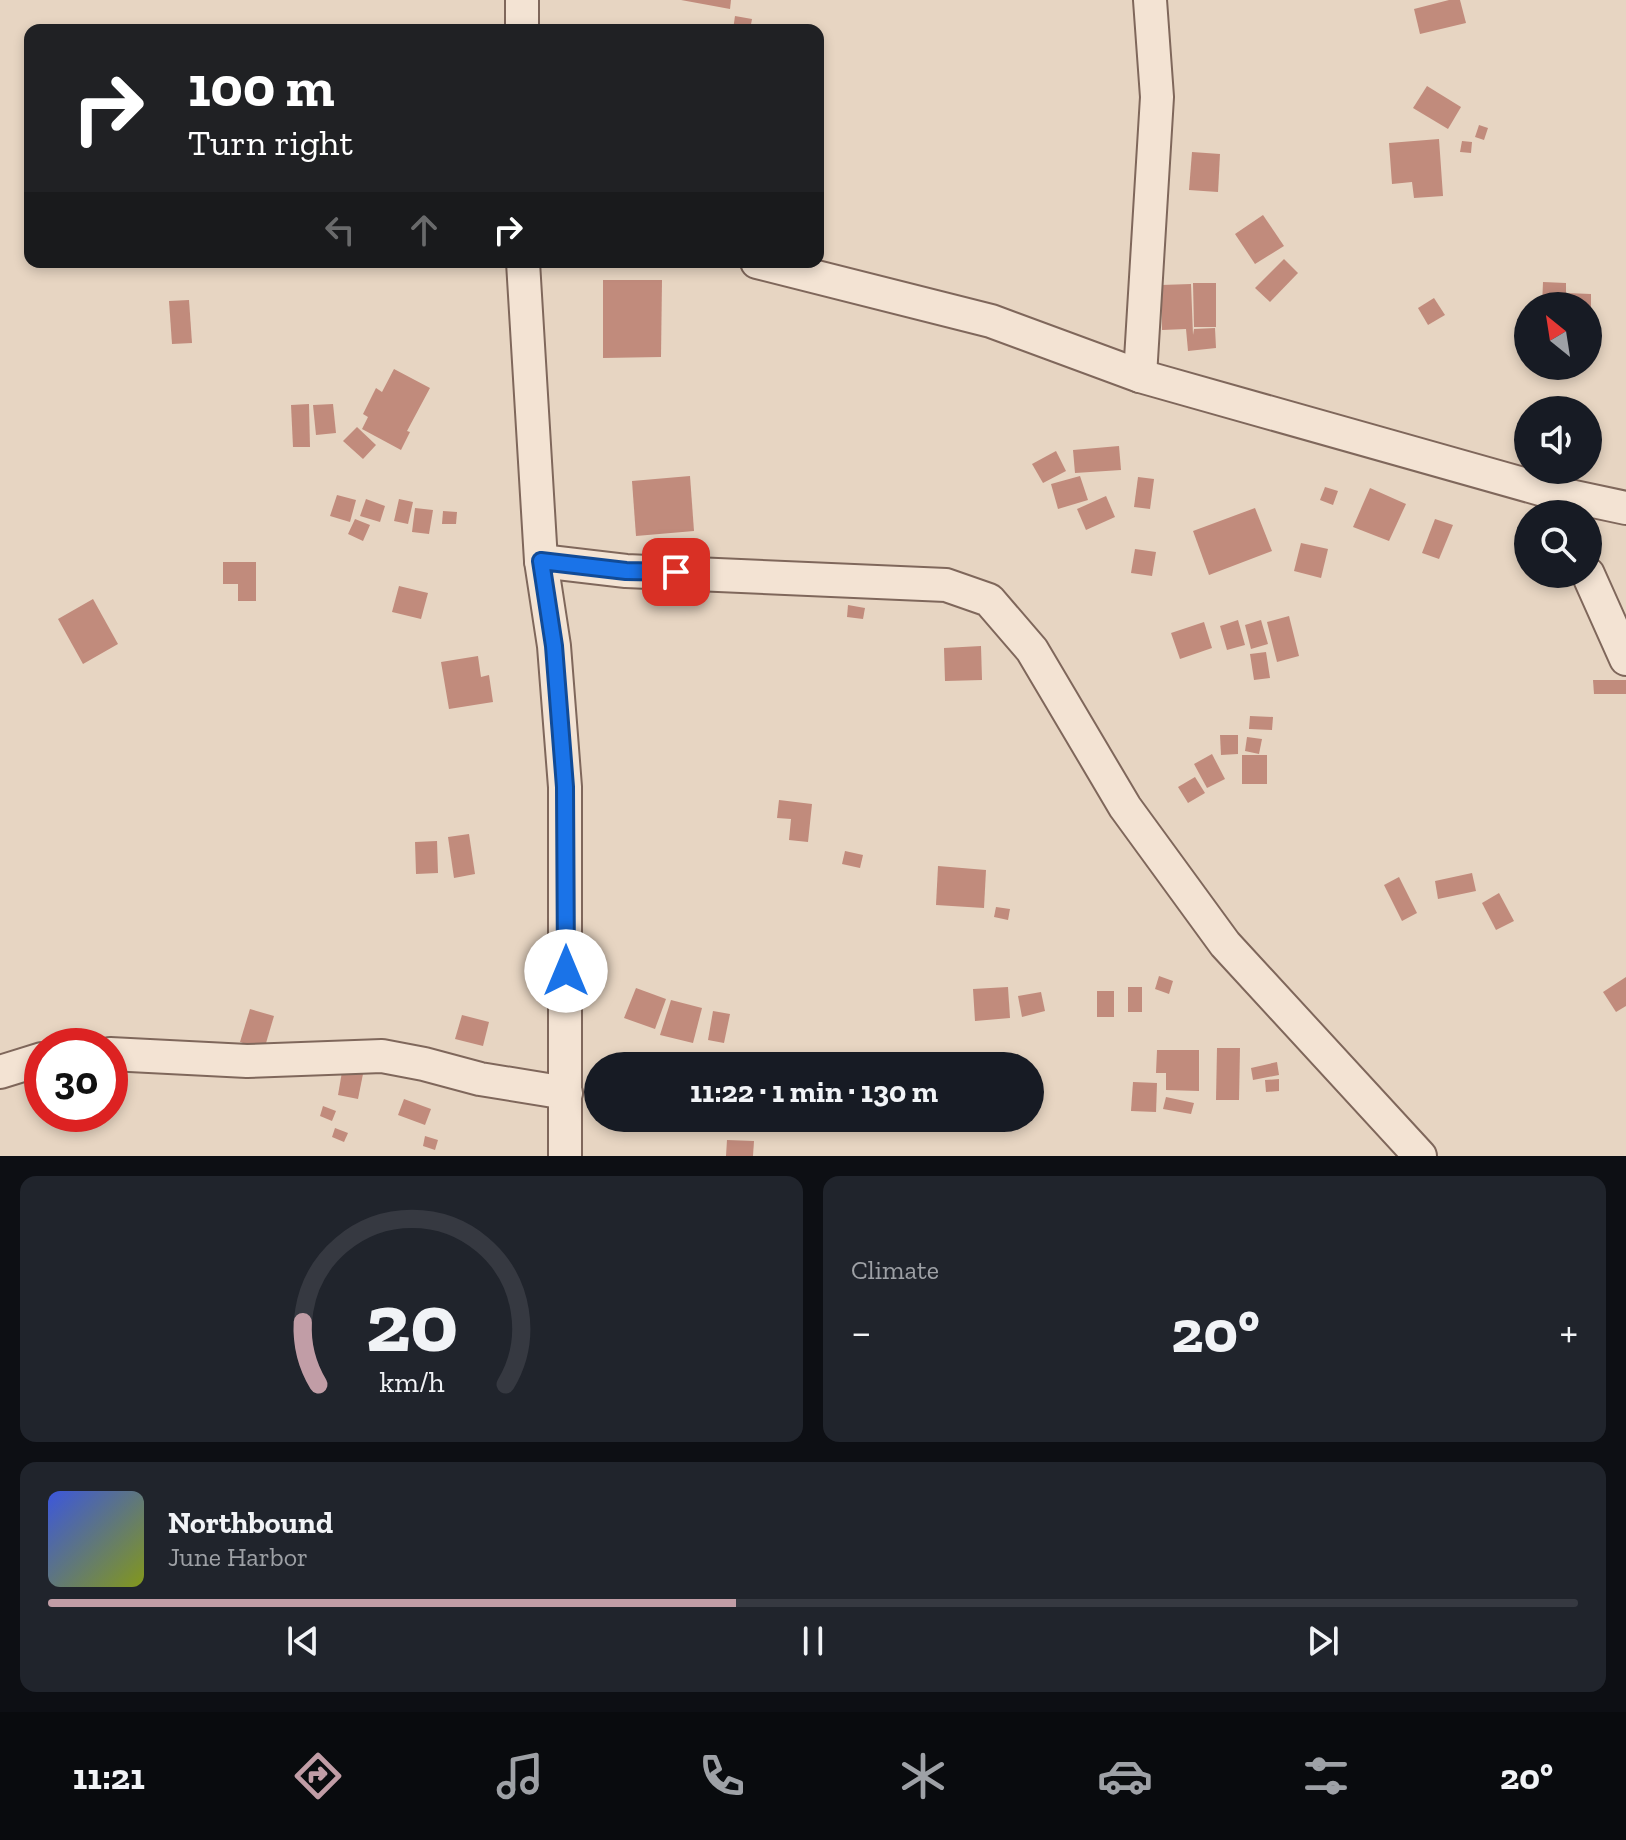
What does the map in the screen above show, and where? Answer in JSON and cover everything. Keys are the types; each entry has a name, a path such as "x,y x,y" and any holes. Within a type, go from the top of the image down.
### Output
{"street":[{"path":"522,0 522,24"},
{"path":"1140,376 1157,97 1150,0"},
{"path":"523,268 541,561 554,646 565,787 565,1156"},
{"path":"781,268 991,321 1140,376 1546,500"},
{"path":"1602,506 1626,508"},
{"path":"541,561 626,571 946,585 989,600 1032,650 1125,807 1225,944 1420,1156"},
{"path":"1594,588 1626,659"},
{"path":"128,1054 247,1061 382,1056 480,1079 566,1093"},
{"path":"0,1072 24,1065"}],"building":[{"path":"681,0 731,0 730,9"},
{"path":"1460,0 1466,23 1420,34 1414,9"},
{"path":"735,16 752,19 751,24 734,24"},
{"path":"1427,86 1461,107 1448,129 1413,108"},
{"path":"1479,125 1488,128 1484,140 1475,137"},
{"path":"1439,139 1443,196 1414,198 1412,182 1392,184 1389,143"},
{"path":"1462,141 1472,142 1471,153 1460,152"},
{"path":"1192,152 1220,154 1218,192 1189,190"},
{"path":"1263,215 1284,246 1255,264 1235,234"},
{"path":"1284,259 1298,273 1270,302 1255,288"},
{"path":"603,280 662,280 661,357 603,358"},
{"path":"1543,282 1566,283 1566,292 1543,292"},
{"path":"1193,283 1216,283 1216,327 1194,327"},
{"path":"1191,284 1193,335 1194,329 1215,328 1216,348 1188,351 1186,329 1162,330 1161,285"},
{"path":"1434,298 1445,315 1428,325 1418,308"},
{"path":"189,300 192,343 172,344 169,301"},
{"path":"394,369 430,388 407,431 410,432 401,450 362,429 368,417 363,414 376,388 382,392"},
{"path":"309,404 310,447 293,447 291,405"},
{"path":"333,404 336,433 316,435 313,405"},
{"path":"357,427 376,445 363,459 343,441"},
{"path":"1119,446 1121,470 1075,473 1073,450"},
{"path":"1056,451 1066,471 1043,483 1032,464"},
{"path":"690,476 694,531 636,536 632,481"},
{"path":"1080,476 1088,500 1058,509 1051,484"},
{"path":"1138,477 1154,479 1150,509 1134,507"},
{"path":"1325,487 1338,491 1333,505 1320,500"},
{"path":"1370,488 1406,504 1389,541 1353,527"},
{"path":"337,495 356,500 350,522 330,516"},
{"path":"1106,496 1115,517 1086,530 1077,509"},
{"path":"366,499 385,506 380,522 360,516"},
{"path":"399,499 413,502 408,524 394,521"},
{"path":"415,508 433,510 429,534 412,532"},
{"path":"1255,508 1272,551 1209,575 1193,531"},
{"path":"443,511 457,512 456,524 442,524"},
{"path":"355,519 370,525 363,541 348,534"},
{"path":"1435,519 1453,525 1439,559 1422,553"},
{"path":"1301,543 1328,549 1321,578 1294,571"},
{"path":"1135,549 1156,552 1152,576 1131,573"},
{"path":"223,562 256,562 256,601 238,601 238,584 223,584"},
{"path":"399,586 428,593 421,619 392,612"},
{"path":"93,599 118,644 83,664 58,619"},
{"path":"848,605 865,608 863,619 847,617"},
{"path":"1289,616 1299,656 1277,662 1267,622"},
{"path":"1238,620 1245,645 1227,650 1220,626"},
{"path":"1261,620 1268,644 1251,649 1245,625"},
{"path":"1204,622 1212,648 1180,659 1171,633"},
{"path":"981,646 982,680 945,681 944,648"},
{"path":"1266,652 1270,678 1254,680 1250,654"},
{"path":"478,656 481,677 489,675 493,702 449,709 441,662"},
{"path":"1593,680 1626,680 1626,694 1594,694"},
{"path":"1250,716 1273,717 1272,730 1249,729"},
{"path":"1220,735 1238,735 1238,754 1221,755"},
{"path":"1247,737 1262,739 1259,754 1245,751"},
{"path":"1212,754 1225,779 1207,788 1194,764"},
{"path":"1242,755 1267,755 1267,784 1242,784"},
{"path":"1195,777 1205,793 1188,803 1178,787"},
{"path":"779,800 812,804 808,842 789,840 791,819 777,818"},
{"path":"469,834 475,874 454,878 448,837"},
{"path":"437,841 438,873 416,874 415,842"},
{"path":"845,851 863,855 860,868 842,864"},
{"path":"938,866 986,870 984,908 936,905"},
{"path":"1472,873 1476,891 1438,899 1435,881"},
{"path":"1399,877 1417,913 1402,921 1384,885"},
{"path":"1499,893 1514,921 1496,930 1482,903"},
{"path":"996,907 1010,909 1008,920 994,917"},
{"path":"1159,976 1173,981 1169,994 1155,989"},
{"path":"1626,977 1626,1006 1616,1012 1603,992"},
{"path":"1008,987 1010,1018 975,1021 973,989"},
{"path":"1128,987 1142,987 1142,1012 1128,1012"},
{"path":"636,988 666,999 655,1029 624,1018"},
{"path":"1097,991 1114,991 1114,1017 1097,1017"},
{"path":"1041,992 1045,1011 1022,1017 1018,996"},
{"path":"671,1000 702,1008 693,1043 660,1035"},
{"path":"250,1009 274,1016 264,1050 240,1042"},
{"path":"713,1011 730,1014 724,1043 708,1040"},
{"path":"462,1015 489,1022 483,1046 455,1039"},
{"path":"1217,1048 1240,1048 1239,1100 1216,1100"},
{"path":"1157,1050 1199,1050 1199,1091 1166,1090 1166,1073 1156,1073"},
{"path":"1277,1062 1279,1075 1253,1080 1251,1068"},
{"path":"343,1066 364,1069 358,1099 338,1095"},
{"path":"1279,1079 1279,1091 1266,1092 1265,1080"},
{"path":"1133,1082 1157,1083 1156,1112 1131,1111"},
{"path":"1166,1097 1194,1103 1191,1114 1163,1109"},
{"path":"404,1099 431,1109 425,1125 398,1115"},
{"path":"323,1106 336,1111 332,1121 320,1116"},
{"path":"335,1128 348,1133 344,1142 332,1137"},
{"path":"425,1136 438,1140 435,1150 423,1146"},
{"path":"727,1140 754,1141 753,1156 726,1156"}],"route":[{"path":"566,971 565,787 554,646 541,561 626,571 676,572"}]}
